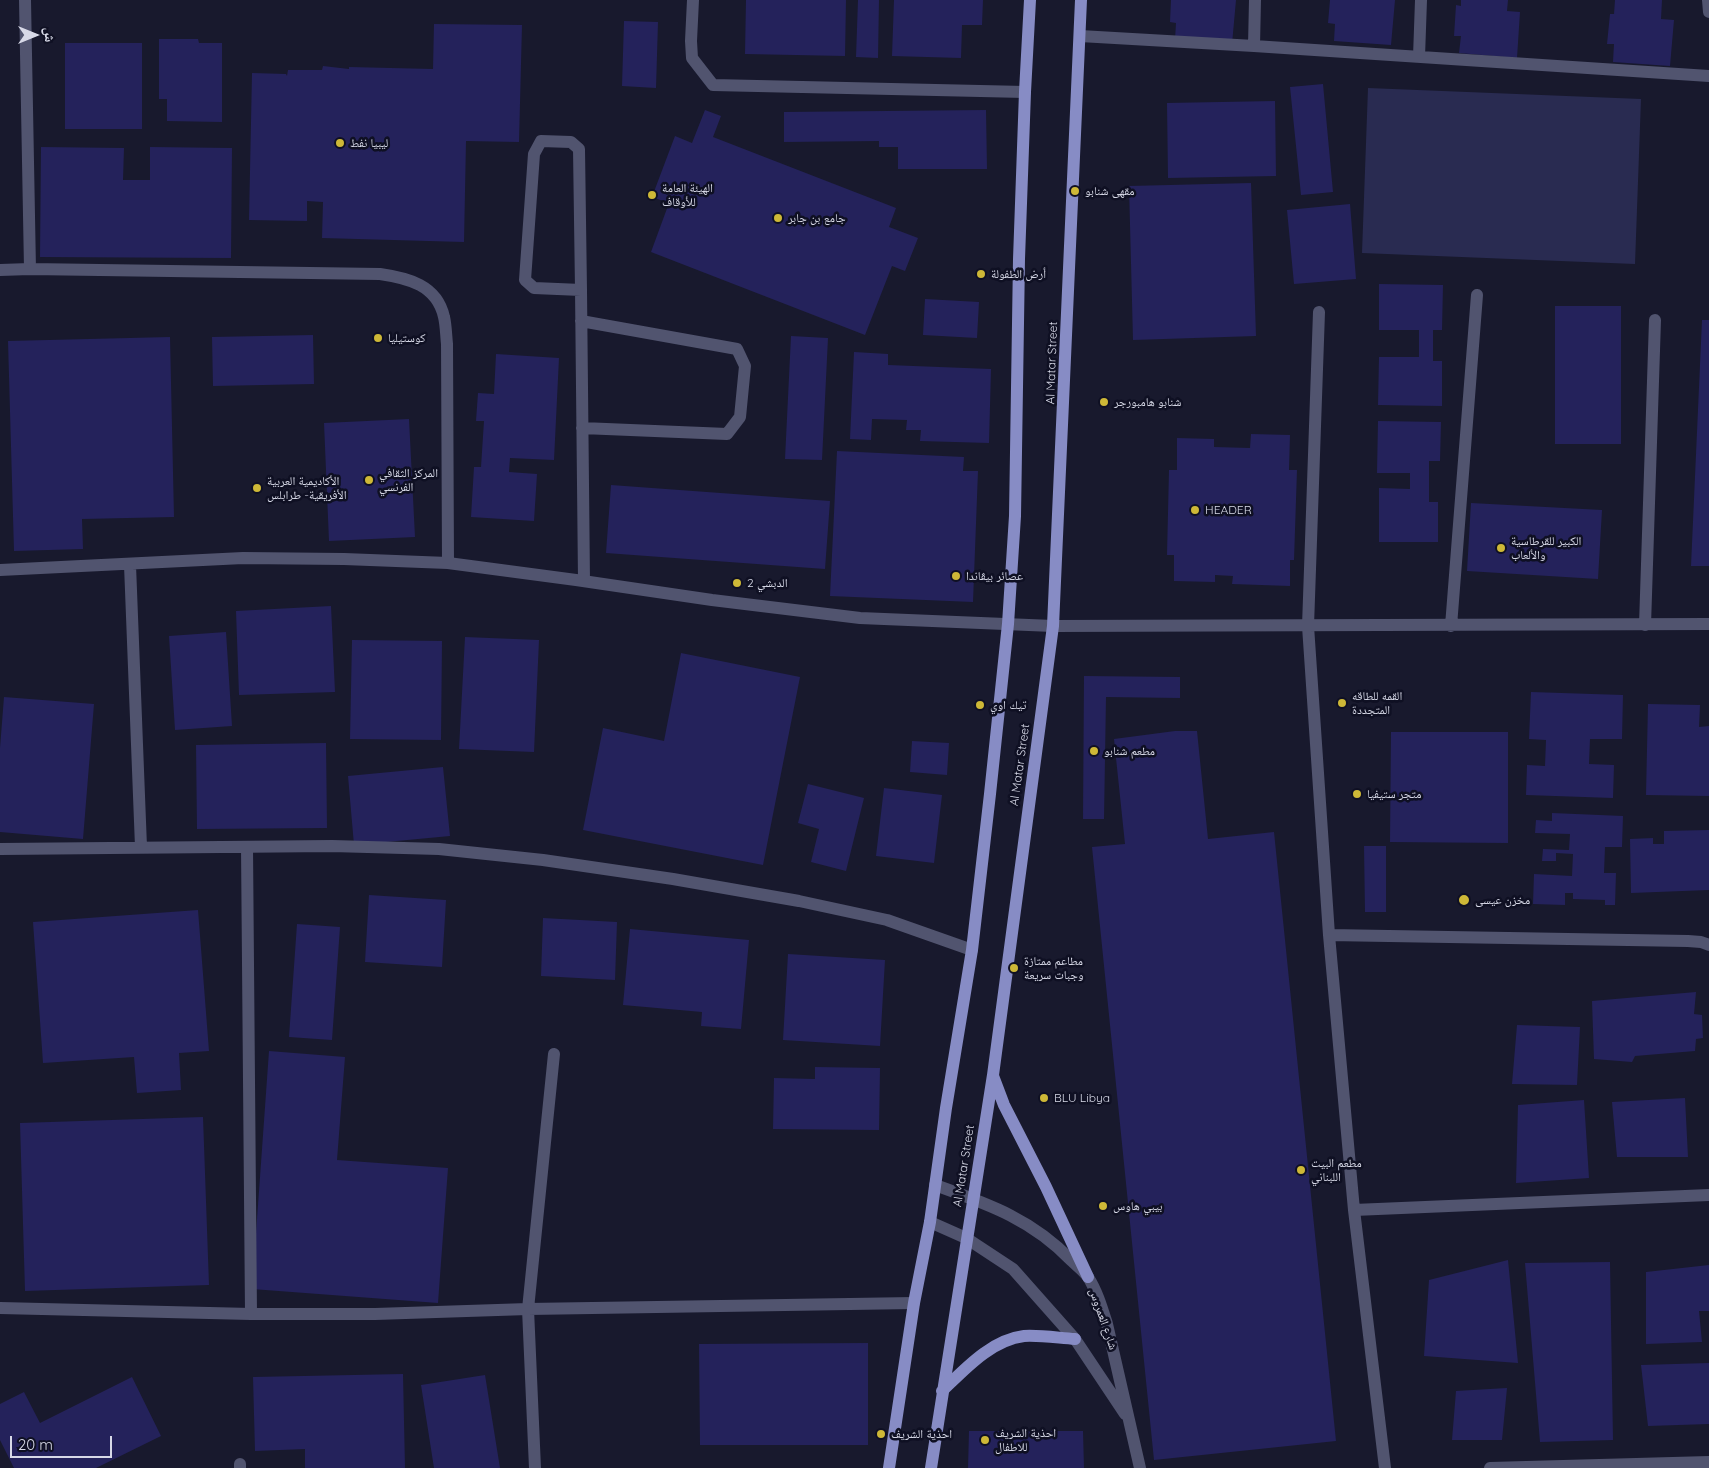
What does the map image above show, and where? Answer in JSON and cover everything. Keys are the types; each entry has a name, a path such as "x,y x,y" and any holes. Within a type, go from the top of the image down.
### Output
{"main road":[{"name":"Al Matar Street","path":"889,1468 914,1303 930,1222 972,950 1008,624 1015,506 1019,259 1030,0"},
{"name":"Al Matar Street","path":"931,1468 992,1075 1053,626 1081,0"},
{"path":"992,1075 1004,1105 1046,1187 1088,1277"},
{"path":"942,1391 985,1352 1005,1341 1025,1336 1075,1339"}],"street":[{"path":"25,0 30,269"},
{"path":"693,0 692,58 714,85 1025,92"},
{"path":"1254,46 1256,0"},
{"path":"1418,57 1421,0"},
{"path":"1708,0 1709,12"},
{"path":"1080,36 1709,76"},
{"path":"581,290 534,288 525,280 534,154 541,141 570,142 579,149 581,290 584,581"},
{"path":"0,270 380,274 402,277 418,283 435,295 444,315 448,344 448,563"},
{"path":"1452,626 1477,295"},
{"path":"1319,312 1308,626 1329,935 1354,1210 1385,1468"},
{"path":"1645,625 1654,320"},
{"path":"581,321 737,350 745,366 740,417 726,434 582,428"},
{"path":"0,570 243,558 448,563 712,600 860,618 1053,626 1709,624"},
{"path":"130,565 141,847"},
{"path":"0,849 332,846 439,849 543,860 673,879 799,901 887,920 972,950"},
{"path":"247,847 251,1314"},
{"path":"1329,935 1688,941 1709,945"},
{"path":"536,1468 528,1309 554,1054"},
{"name":"شارع العمروس","path":"935,1185 973,1198 1017,1218 1039,1231 1062,1250 1088,1277 1107,1324 1140,1468"},
{"path":"1354,1210 1709,1195"},
{"name":"شارع العمروس","path":"930,1222 966,1238 1013,1269 1075,1339 1129,1420"},
{"path":"0,1308 251,1314 375,1314 528,1309 914,1303"},
{"path":"1490,1468 1709,1462"}],"shaded area":[{"path":"1368,88 1641,99 1635,264 1362,253"}],"building":[{"path":"746,0 846,0 845,56 745,54"},
{"path":"858,0 879,0 878,58 856,57"},
{"path":"894,0 983,0 982,25 962,25 961,58 892,56"},
{"path":"1171,0 1236,0 1232,44 1175,40 1176,23 1170,22"},
{"path":"1330,0 1395,0 1391,45 1334,41 1335,24 1328,23"},
{"path":"1461,0 1508,0 1507,11 1520,12 1517,58 1459,53 1461,36 1454,36 1456,5 1461,6"},
{"path":"1615,0 1662,0 1661,19 1674,20 1670,66 1613,62 1614,44 1607,44 1610,14 1614,14"},
{"path":"624,21 658,22 656,88 622,86"},
{"path":"434,24 522,25 519,142 466,141 464,242 322,238 323,202 307,201 307,221 249,220 252,73 286,74 287,76 288,70 322,70 323,66 349,69 349,67 433,69"},
{"path":"159,39 198,39 199,43 222,43 222,122 167,121 167,99 159,99"},
{"path":"65,43 142,43 142,129 65,129"},
{"path":"1323,84 1333,192 1301,195 1290,87"},
{"path":"1275,101 1276,176 1168,178 1167,103"},
{"name":"جامع بن جابر","path":"705,110 721,116 713,137 896,208 889,227 918,238 905,271 892,266 865,335 651,252 669,203 652,197 675,136 692,143"},
{"path":"986,110 987,169 898,169 898,147 879,147 879,141 784,142 784,112"},
{"path":"41,147 124,148 123,180 150,180 150,147 232,148 231,258 40,257"},
{"path":"1251,183 1256,336 1133,340 1129,186"},
{"path":"1350,204 1356,279 1294,284 1287,210"},
{"path":"1379,284 1443,285 1442,330 1433,330 1433,361 1442,361 1442,406 1378,405 1379,357 1419,357 1419,330 1379,330"},
{"path":"925,299 979,302 977,338 923,335"},
{"path":"1555,306 1621,306 1621,444 1555,444"},
{"path":"1702,320 1709,320 1709,566 1691,566"},
{"path":"313,335 314,384 213,386 212,337"},
{"path":"791,336 828,338 822,460 785,459"},
{"path":"170,337 174,517 82,519 83,549 14,551 8,341"},
{"path":"854,352 888,354 888,365 991,369 989,443 920,441 921,430 906,430 907,420 872,419 871,440 850,439"},
{"path":"496,354 559,358 554,460 510,458 509,472 537,474 534,521 471,517 474,467 481,467 484,421 476,421 478,393 494,394"},
{"name":"المركز الثقافي الفرنسي","path":"409,419 415,537 329,541 324,423"},
{"path":"1378,421 1441,422 1440,461 1429,461 1429,502 1438,502 1438,542 1379,542 1379,488 1410,489 1410,473 1377,473"},
{"path":"1251,434 1290,435 1289,470 1297,470 1294,560 1290,560 1290,586 1232,584 1233,576 1215,575 1215,582 1174,581 1174,555 1167,555 1169,470 1177,470 1177,438 1214,439 1214,447 1250,448"},
{"path":"837,451 964,457 963,471 978,471 973,602 830,596"},
{"path":"611,485 830,501 825,569 606,553"},
{"path":"1471,503 1602,510 1598,579 1467,571"},
{"path":"331,606 335,692 239,695 236,611"},
{"path":"226,632 232,726 175,730 169,636"},
{"path":"465,637 539,640 534,752 459,749"},
{"path":"352,640 442,641 441,740 350,739"},
{"path":"681,653 800,677 763,865 583,830 603,728 664,741"},
{"name":"مطعم شنابو","path":"1084,676 1180,677 1180,698 1106,697 1104,819 1083,819"},
{"path":"1531,692 1623,695 1622,739 1590,739 1589,764 1614,765 1613,798 1526,795 1527,765 1545,766 1546,740 1529,739"},
{"path":"4,697 94,704 83,839 0,832 0,748"},
{"path":"1648,704 1700,705 1699,727 1709,726 1709,796 1646,795"},
{"path":"1175,731 1197,731 1208,839 1274,832 1336,1441 1154,1460 1092,847 1125,844 1114,739"},
{"path":"1391,732 1508,732 1508,843 1390,842"},
{"path":"912,741 949,743 947,775 910,772"},
{"path":"326,743 327,828 197,829 196,745"},
{"path":"443,767 450,836 354,845 348,776"},
{"path":"808,784 864,798 846,871 811,862 819,829 798,823"},
{"path":"884,788 942,795 934,863 876,856"},
{"path":"1552,813 1623,816 1622,847 1605,847 1604,873 1616,873 1615,905 1605,905 1605,900 1573,899 1573,893 1565,893 1565,905 1533,904 1534,874 1572,876 1573,854 1556,853 1556,861 1542,861 1543,849 1569,850 1570,834 1535,833 1536,820 1552,821"},
{"path":"1709,830 1709,890 1631,893 1630,839 1653,838 1653,844 1664,844 1664,831"},
{"path":"1364,846 1386,846 1386,912 1365,912"},
{"path":"369,895 446,900 442,967 365,962"},
{"path":"198,910 209,1051 179,1053 181,1090 137,1093 134,1057 43,1063 33,922"},
{"path":"543,918 617,922 615,980 541,976"},
{"path":"297,924 340,927 332,1040 289,1037"},
{"path":"630,929 749,940 741,1029 701,1026 702,1012 623,1005"},
{"path":"788,954 885,960 880,1046 783,1040"},
{"path":"1696,992 1694,1014 1702,1015 1703,1038 1696,1039 1695,1051 1635,1056 1632,1062 1594,1059 1592,1001"},
{"path":"1517,1025 1580,1027 1577,1085 1512,1084"},
{"path":"269,1051 345,1057 337,1160 448,1168 438,1303 252,1289"},
{"path":"815,1067 880,1068 879,1130 773,1129 774,1078 815,1079"},
{"path":"1685,1098 1688,1157 1617,1157 1612,1102"},
{"path":"1584,1100 1589,1178 1516,1183 1518,1105"},
{"path":"203,1117 209,1285 25,1291 20,1123"},
{"path":"1508,1260 1518,1363 1424,1356 1429,1280"},
{"path":"1610,1262 1613,1440 1540,1442 1525,1263"},
{"path":"1709,1265 1709,1311 1699,1311 1702,1342 1646,1344 1646,1272"},
{"path":"868,1343 868,1445 700,1445 699,1344"},
{"path":"1709,1363 1709,1424 1648,1426 1641,1365"},
{"path":"403,1374 405,1468 305,1468 305,1449 255,1451 253,1377"},
{"path":"485,1375 500,1468 434,1468 421,1385"},
{"path":"132,1377 161,1436 96,1468 14,1468 0,1440 0,1404 24,1392 40,1423"},
{"path":"1507,1388 1502,1440 1452,1440 1456,1391"},
{"path":"969,1431 1083,1431 1084,1468 968,1468"}],"place":[{"name":"ليبيا نفط","path":"340,143"},
{"name":"مقهى شنابو","path":"1075,191"},
{"name":"الهيئة العامة للأوقاف","path":"652,195"},
{"name":"جامع بن جابر","path":"778,218"},
{"name":"أرض الطفولة","path":"981,274"},
{"name":"كوستيليا","path":"378,338"},
{"name":"شنابو هامبورجر","path":"1104,402"},
{"name":"المركز الثقافي الفرنسي","path":"369,480"},
{"name":"الأكاديمية العربية الأفريقية- طرابلس","path":"257,488"},
{"name":"HEADER","path":"1195,510"},
{"name":"الكبير للقرطاسية والألعاب","path":"1501,548"},
{"name":"عصائر بيڤاندا","path":"956,576"},
{"name":"الدبشي 2","path":"737,583"},
{"name":"القمه للطاقه المتجددة","path":"1342,703"},
{"name":"تيك اوي","path":"980,705"},
{"name":"مطعم شنابو","path":"1094,751"},
{"name":"متجر ستيفيا","path":"1357,794"},
{"name":"مخزن عيسى","path":"1464,900"},
{"name":"مطاعم ممتازة وجبات سريعة","path":"1014,968"},
{"name":"BLU Libya","path":"1044,1098"},
{"name":"مطعم البيت اللبناني","path":"1301,1170"},
{"name":"بيبي هاوس","path":"1103,1206"},
{"name":"احذية الشريف","path":"881,1434"},
{"name":"احذية الشريف للاطفال","path":"985,1440"}]}
